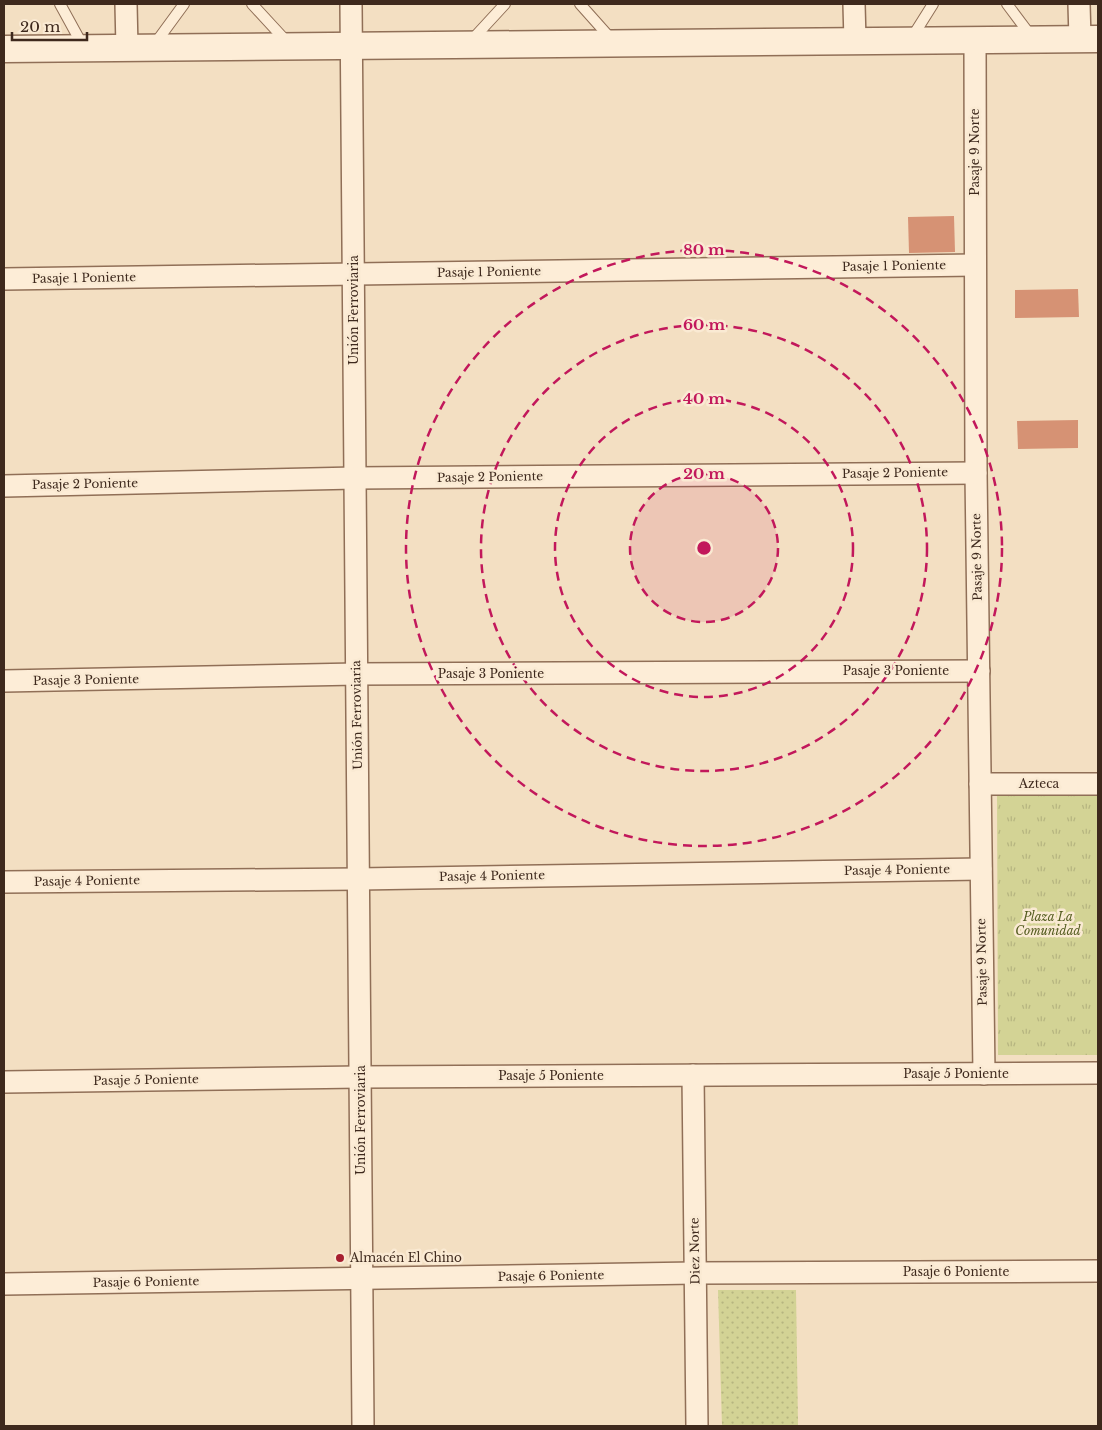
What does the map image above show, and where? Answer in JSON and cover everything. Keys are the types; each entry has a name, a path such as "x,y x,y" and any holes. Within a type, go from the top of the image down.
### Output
{"street":[{"path":"126,4 127,48"},
{"name":"Unión Ferroviaria","path":"351,4 363,1426"},
{"path":"854,4 855,41"},
{"path":"4,49 1089,39 1079,4"},
{"name":"Pasaje 9 Norte","path":"975,40 976,473 984,1074"},
{"name":"Pasaje 1 Poniente","path":"4,279 975,265"},
{"name":"Pasaje 2 Poniente","path":"4,486 355,478 976,473"},
{"name":"Pasaje 3 Poniente","path":"4,681 357,674 979,671"},
{"name":"Azteca","path":"980,784 1098,784"},
{"name":"Pasaje 4 Poniente","path":"4,882 981,869"},
{"name":"Pasaje 5 Poniente","path":"4,1082 360,1077 1098,1073"},
{"name":"Diez Norte","path":"692,1075 697,1426"},
{"name":"Pasaje 6 Poniente","path":"4,1284 695,1273 1098,1271"}],"lane":[{"path":"60,4 84,49"},
{"path":"152,48 184,4"},
{"path":"252,4 291,46"},
{"path":"467,45 505,4"},
{"path":"580,4 615,43"},
{"path":"910,40 933,4"},
{"path":"1007,4 1033,39"}],"green space":[{"name":"Plaza La Comunidad","path":"997,793 1098,793 1098,1055 998,1055"},
{"path":"718,1290 796,1290 798,1426 722,1426"}],"building":[{"path":"954,216 955,252 909,253 908,217"},
{"path":"1078,289 1079,317 1015,318 1015,290"},
{"path":"1078,420 1078,448 1018,449 1017,421"}],"place":[{"name":"Almacén El Chino","path":"340,1258"}]}
